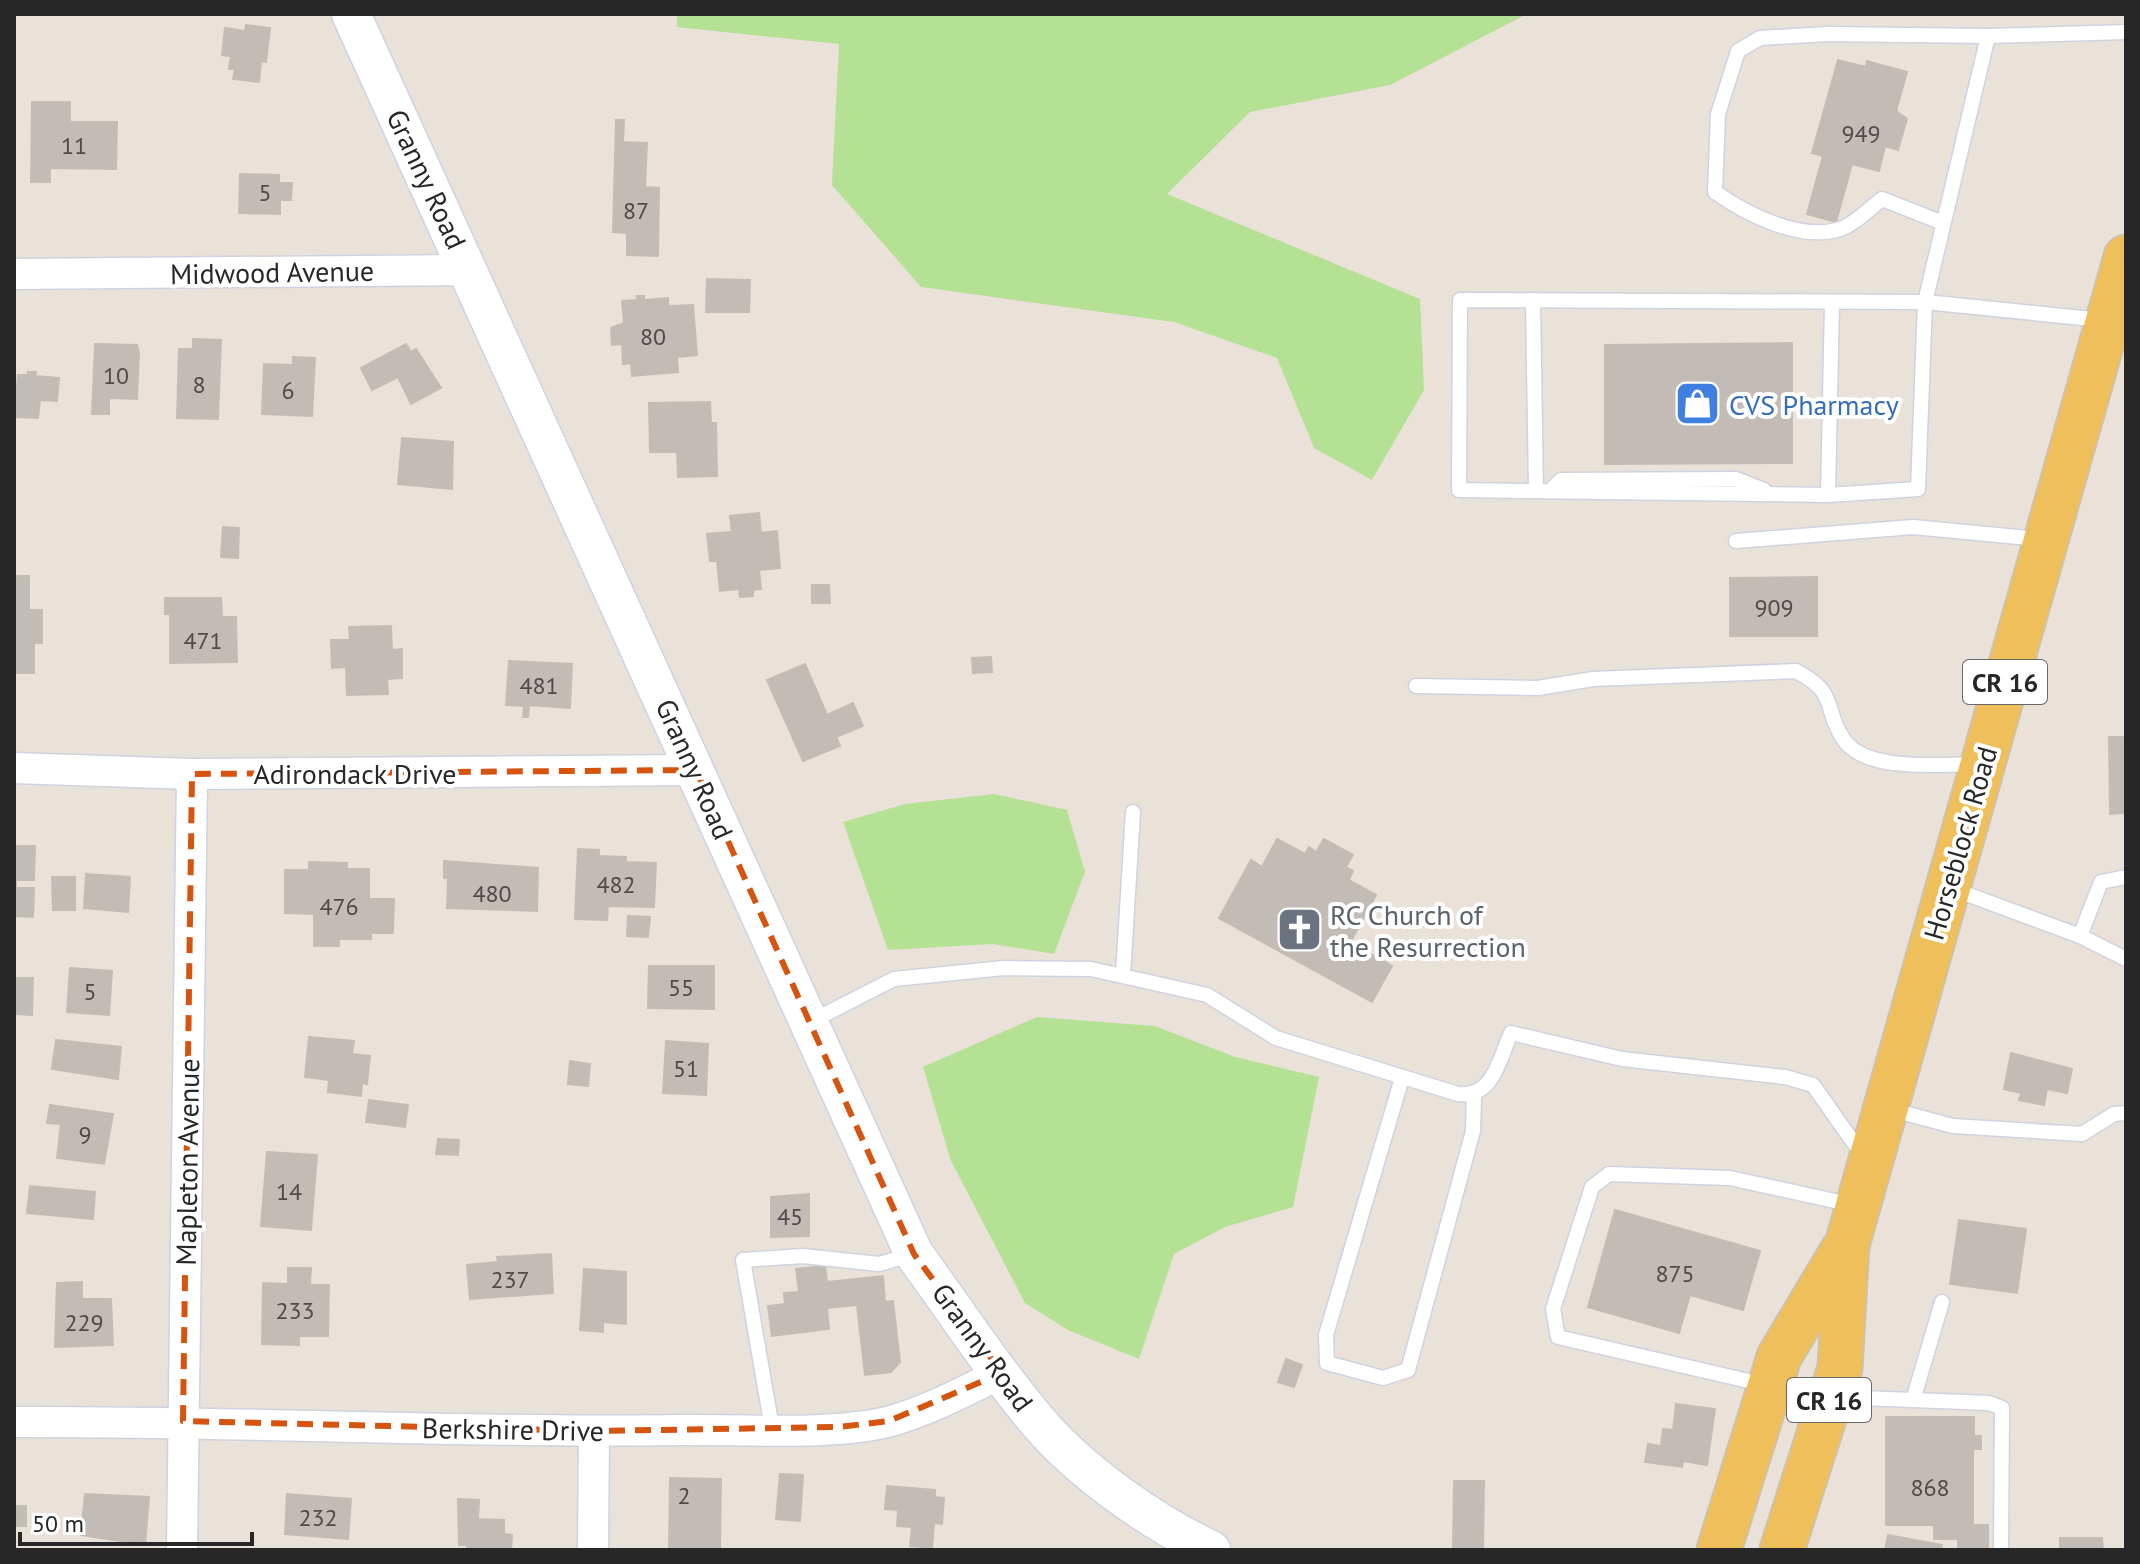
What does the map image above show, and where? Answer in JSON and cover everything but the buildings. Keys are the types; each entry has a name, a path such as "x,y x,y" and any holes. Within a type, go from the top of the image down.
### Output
{"main road":[{"name":"Horseblock Road","path":"1782,1550 1840,1368 1852,1225 2045,539 2114,311 2126,257"},
{"name":"Horseblock Road","path":"1719,1550 1779,1357 1852,1225"}],"street":[{"name":"Granny Road","path":"351,14 914,1254 1040,1424 1104,1482 1175,1533 1211,1550"},
{"name":"Midwood Avenue","path":"14,274 469,270"},
{"name":"Adirondack Drive","path":"14,768 192,774 696,770"},
{"name":"Mapleton Avenue","path":"182,1550 192,774"},
{"name":"Berkshire Drive","path":"14,1422 183,1421 594,1431 839,1427 889,1421 936,1405 1002,1373"},
{"path":"593,1550 594,1431"}],"lane":[{"path":"1943,223 1882,199 1842,228 1822,232 1783,224 1738,208 1715,192 1718,114 1738,51 1760,38 1827,34 1988,36 2126,32"},
{"path":"1988,36 1925,302 1918,489 1828,495 1459,490 1460,300 1925,302 2114,311"},
{"path":"1533,300 1544,490"},
{"path":"1828,495 1832,302"},
{"path":"1736,541 1913,527 2045,539"},
{"path":"1416,686 1538,688 1593,679 1796,671 1820,684 1845,741 1864,755 1887,763 1981,765"},
{"path":"1123,975 1133,812"},
{"path":"2080,936 2101,882 2126,877"},
{"path":"1947,886 2080,936 2126,959"},
{"path":"810,1022 894,979 1004,968 1091,969 1207,995 1276,1038 1402,1078 1474,1096 1486,1088 1511,1033 1622,1059 1785,1077 1813,1085 1869,1164"},
{"path":"1402,1078 1326,1335 1327,1363 1383,1378 1408,1370 1473,1131 1474,1096"},
{"path":"1885,1108 1953,1126 2082,1134 2114,1114 2126,1113"},
{"path":"1771,1386 1558,1337 1553,1309 1592,1187 1609,1174 1730,1178 1852,1225"},
{"path":"772,1428 743,1260 803,1256 879,1264 914,1254"},
{"path":"1913,1400 1942,1302"},
{"path":"1830,1396 1989,1403 2002,1408 2001,1550"}],"highlighted area":[{"path":"696,770 914,1254 1002,1373 889,1421 839,1427 594,1431 183,1421 192,774"}],"green space":[{"path":"677,14 1527,14 1390,85 1250,112 1167,194 1420,299 1424,390 1372,480 1314,448 1277,358 1174,322 921,287 832,185 839,44 677,27"},
{"path":"994,794 1067,810 1085,872 1054,954 992,944 888,950 843,822 905,804"},
{"path":"1037,1017 1155,1026 1235,1057 1319,1077 1293,1207 1225,1227 1174,1254 1139,1359 1068,1330 1025,1303 951,1161 923,1067"}],"place":[{"name":"CVS Pharmacy","path":"1698,404"},
{"name":"RC Church of the Resurrection","path":"1299,930"}]}
